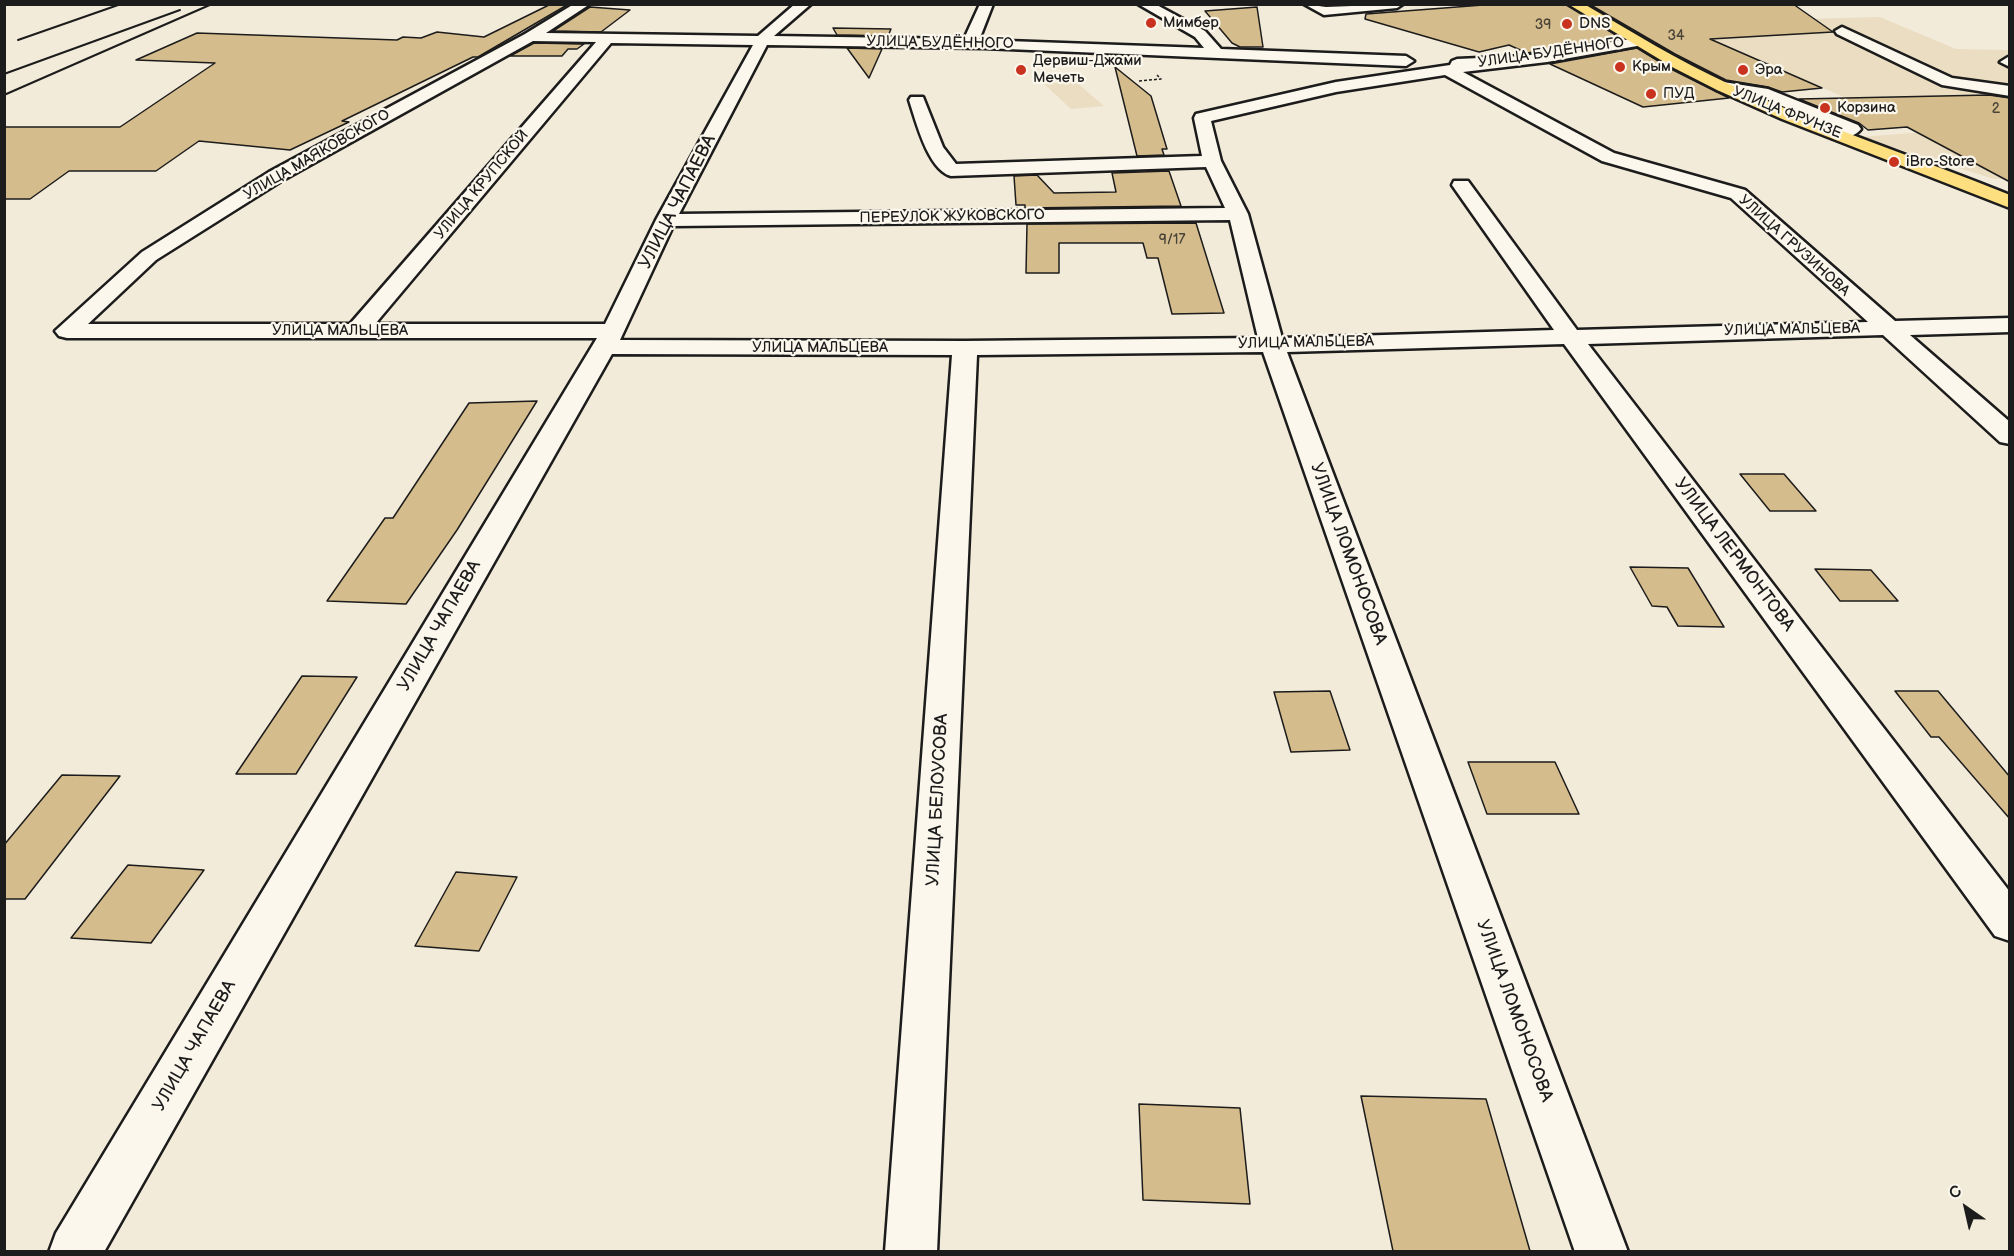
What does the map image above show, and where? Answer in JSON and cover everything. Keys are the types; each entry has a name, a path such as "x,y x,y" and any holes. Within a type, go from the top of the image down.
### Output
{"main road":[{"name":"УЛИЦА ФРУНЗЕ","path":"1574,4 1636,42 1723,87"},
{"name":"УЛИЦА ФРУНЗЕ","path":"1838,134 2010,202"},
{"path":"1917,164 2010,193"}],"street":[{"name":"УЛИЦА МАЯКОВСКОГО","path":"67,331 149,256 276,176 530,37 584,4"},
{"name":"УЛИЦА ЧАПАЕВА","path":"75,1251 608,339 666,220 764,39 794,11 805,4"},
{"path":"970,43 987,4"},
{"path":"1144,4 1200,34 1216,52"},
{"path":"1310,4 1324,11 1398,4"},
{"path":"1842,31 1948,82 2010,91"},
{"path":"1204,39 1225,35"},
{"name":"УЛИЦА БУДЁННОГО","path":"530,37 970,43 1477,65 1568,54 1636,42"},
{"name":"УЛИЦА КРУПСКОЙ","path":"357,331 607,38"},
{"path":"1285,43 1318,57"},
{"name":"УЛИЦА ЛОМОНОСОВА","path":"1477,65 1336,87 1202,118 1212,161 1238,214 1272,345 1602,1251"},
{"name":"УЛИЦА ГРУЗИНОВА","path":"1446,69 1608,158 1738,194 2010,436"},
{"path":"1723,87 1762,92 1852,129 1838,134"},
{"path":"917,100 934,148 951,170 1212,161"},
{"name":"УЛИЦА ЛЕРМОНТОВА","path":"1461,185 1570,336 2010,924"},
{"name":"ПЕРЕУЛОК ЖУКОВСКОГО","path":"666,220 1238,214"},
{"name":"УЛИЦА МАЛЬЦЕВА","path":"67,331 357,331 965,348 1272,345 2010,326"},
{"name":"УЛИЦА БЕЛОУСОВА","path":"911,1251 965,348"}],"shaded area":[{"path":"1880,17 1956,49 2009,50 2009,179 1994,179 1861,137 1924,132 1816,85 1799,86 1639,23"},
{"path":"1075,81 1104,106 1071,109 1044,84"}],"building":[{"path":"551,4 567,5 478,57 473,57 342,121 349,122 290,150 199,141 156,171 69,171 30,199 4,199 4,127 120,127 215,63 136,60 197,33 397,40 403,37 421,38 437,32 484,37"},
{"path":"1496,4 1566,4 1621,38 1527,53 1509,45 1479,52 1365,19 1366,14"},
{"path":"1589,4 1793,4 1833,32 1710,39 1822,88 1782,92 1768,87 1726,80 1675,54"},
{"path":"590,7 630,10 601,32 553,31"},
{"path":"1257,7 1263,47 1240,47 1232,43 1205,11"},
{"path":"833,28 891,29 888,36 837,35"},
{"path":"534,43 584,44 577,49 568,49 562,56 510,56"},
{"path":"847,48 882,49 869,78"},
{"path":"1637,48 1673,70 1729,98 1643,107 1550,64"},
{"path":"1115,67 1151,96 1167,149 1162,149 1164,155 1137,156"},
{"path":"1989,95 2010,98 2010,182 1907,127 1868,130 1859,123 1799,99"},
{"path":"1169,171 1181,206 1025,208 1025,205 1016,205 1014,176 1037,175 1054,193 1116,192 1112,173"},
{"path":"1196,223 1224,313 1172,314 1158,258 1147,258 1143,243 1059,243 1059,273 1026,273 1027,224"},
{"path":"537,401 457,530 406,604 327,601 385,518 393,518 469,403"},
{"path":"1740,474 1784,474 1816,511 1770,511"},
{"path":"1630,567 1688,568 1724,627 1678,626 1667,607 1652,606"},
{"path":"1815,569 1871,570 1898,601 1840,601"},
{"path":"302,676 357,677 296,774 236,774"},
{"path":"1330,691 1350,750 1291,752 1274,692"},
{"path":"1895,691 1938,691 2010,777 2010,819 1939,737 1931,737"},
{"path":"1468,762 1555,762 1579,814 1487,814"},
{"path":"62,775 120,776 25,899 4,899 4,845"},
{"path":"128,865 204,870 151,943 71,938"},
{"path":"456,872 517,877 479,951 415,946"},
{"path":"1361,1096 1486,1099 1530,1251 1393,1251"},
{"path":"1139,1104 1240,1108 1250,1204 1143,1200"}],"railway":[{"path":"18,40 121,4"},
{"path":"4,95 212,4"},
{"path":"4,74 180,10"}],"place":[{"name":"Мимбер","path":"1151,23"},
{"name":"DNS","path":"1567,24"},
{"name":"Крым","path":"1620,67"},
{"name":"Дервиш-Джами Мечеть","path":"1021,70"},
{"name":"Эра","path":"1743,70"},
{"name":"ПУД","path":"1651,94"},
{"name":"Корзина","path":"1825,108"},
{"name":"iBro-Store","path":"1894,162"}]}
